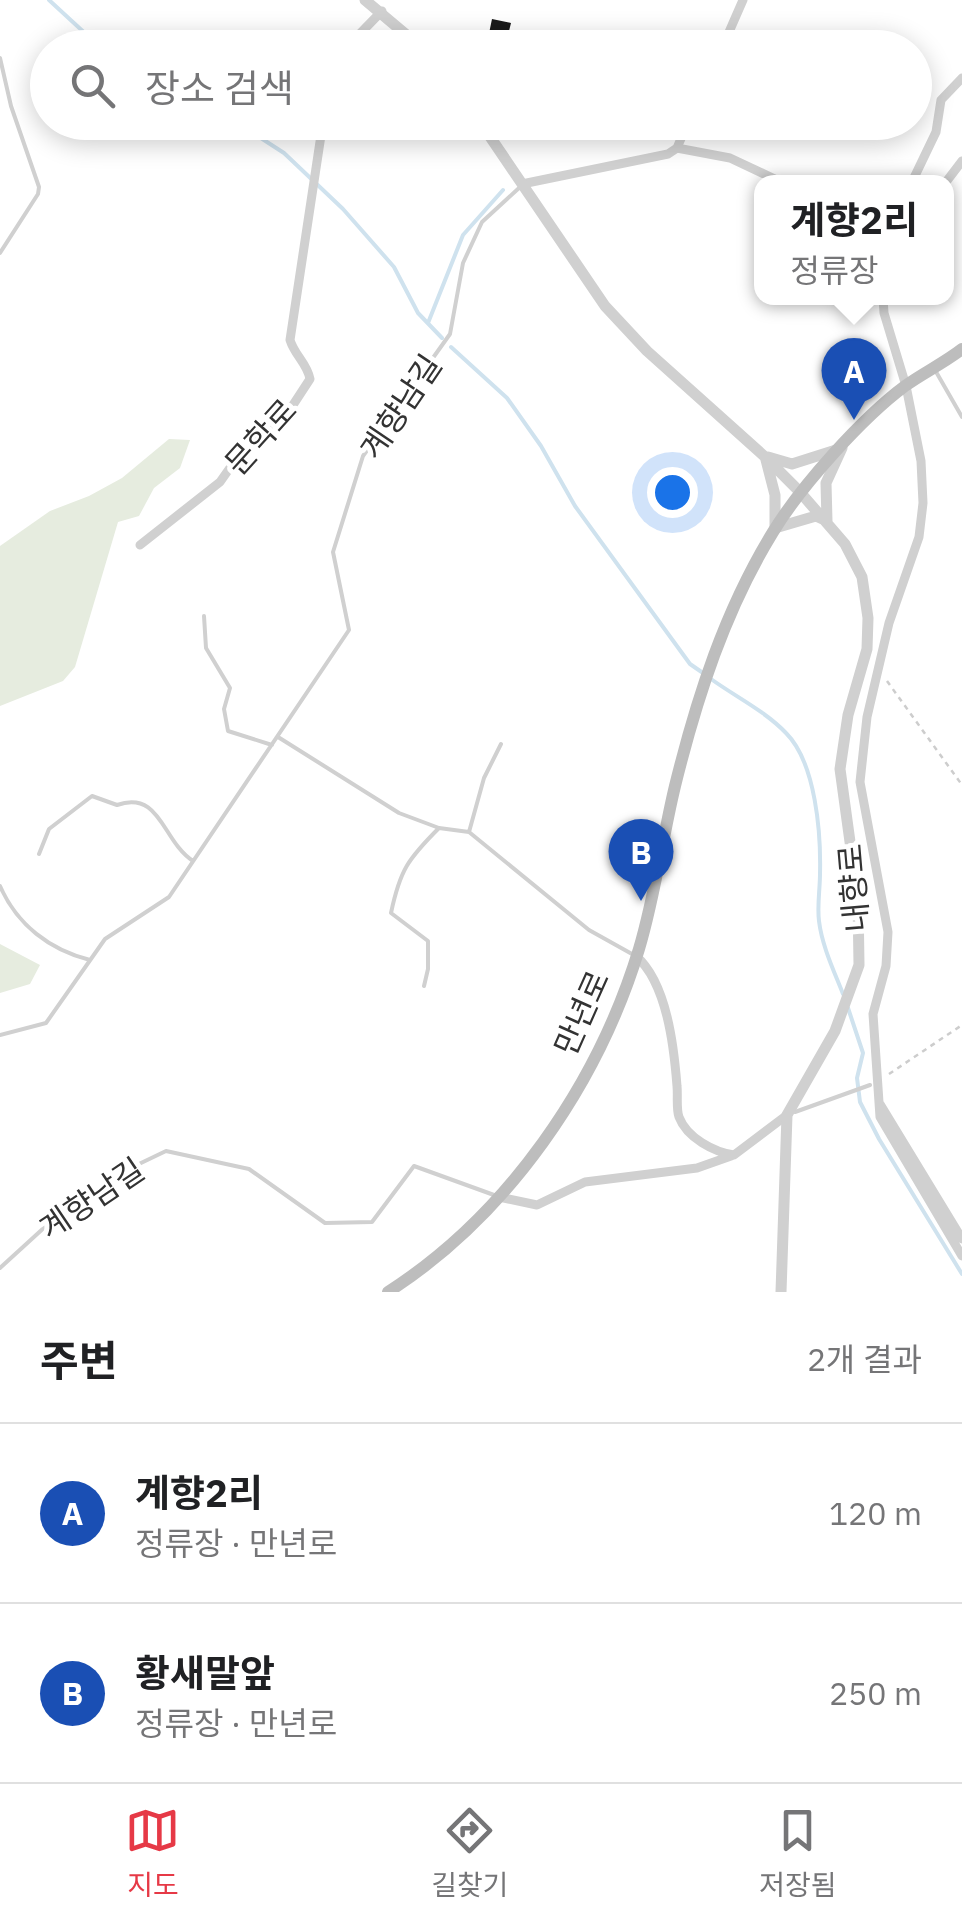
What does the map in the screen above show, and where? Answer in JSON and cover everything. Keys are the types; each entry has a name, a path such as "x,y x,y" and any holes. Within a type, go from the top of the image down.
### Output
{"main road":[{"path":"775,528 800,492 906,386 962,349"},
{"name":"만년로","path":"388,1292 453,1242 500,1197 564,1113 598,1052 636,956 675,785 702,688 728,618 775,528"}],"street":[{"path":"730,30 743,0"},
{"path":"358,30 375,4 403,30"},
{"path":"915,175 936,132 941,100 962,78"},
{"name":"문학로","path":"140,544 220,482 239,455 293,404 310,380 308,368 295,356 290,340 321,140"},
{"path":"492,140 605,306 681,383 800,492"},
{"path":"522,184 668,154 680,140"},
{"path":"677,148 730,158 766,175"},
{"path":"884,305 921,461 923,503 919,537 889,623 866,717 860,782 888,932 886,966 873,1014 874,1083 880,1118 962,1256"},
{"path":"764,456 792,464 842,448"},
{"path":"764,456 776,494 775,528 816,516 827,520 826,483 842,448"},
{"name":"내향로","path":"781,1292 787,1115 836,1030 860,965 858,900 840,769 848,715 867,649 868,618 862,577 845,544 800,492"},
{"path":"636,956 651,969 672,1038 680,1118 714,1152 734,1156"},
{"path":"879,1102 962,1239"},
{"path":"500,1197 537,1205 586,1182 698,1168 734,1156 787,1115"}],"lane":[{"path":"0,58 11,106 40,187 0,253"},
{"name":"계향남길","path":"0,1036 46,1023 105,939 169,896 350,630 333,552 363,456 450,334 463,263 482,222 522,184"},
{"path":"935,370 962,416"},
{"path":"204,616 206,648 230,688 224,709 228,731 272,745"},
{"path":"278,737 399,813 438,828 469,832 589,930 636,956"},
{"path":"469,832 484,778 501,744"},
{"path":"39,854 49,829 92,796 117,805 130,800 147,804 177,850 194,861"},
{"path":"424,986 428,941 392,914 396,888 408,858 438,828"},
{"path":"0,886 18,916 38,935 62,953 90,960"},
{"path":"787,1115 874,1083"},
{"name":"계향남길","path":"0,1268 58,1214 116,1175 166,1151 249,1169 325,1223 372,1222 414,1166 500,1197"}],"path":[{"path":"880,671 962,785"},
{"path":"874,1083 962,1025"}],"shaded area":[{"path":"169,439 190,440 180,468 154,488 139,516 118,522 75,667 63,681 0,706 0,546 50,511 122,478"},
{"path":"0,944 40,965 30,984 0,993"}],"building":[{"path":"492,19 511,23 509,30 490,30"}],"waterway":[{"path":"49,0 82,30"},
{"path":"264,140 284,153 343,209 394,267 418,313 442,338"},
{"path":"428,323 463,235 503,190"},
{"path":"451,347 507,398 541,446 575,506 690,664 703,673"},
{"path":"711,679 778,725 804,762 818,820 821,930 843,994"},
{"path":"848,1008 863,1053 857,1078 860,1102 962,1274"}],"place":[{"name":"계향2리","path":"854,420"},
{"name":"황새말앞","path":"641,901"}]}
